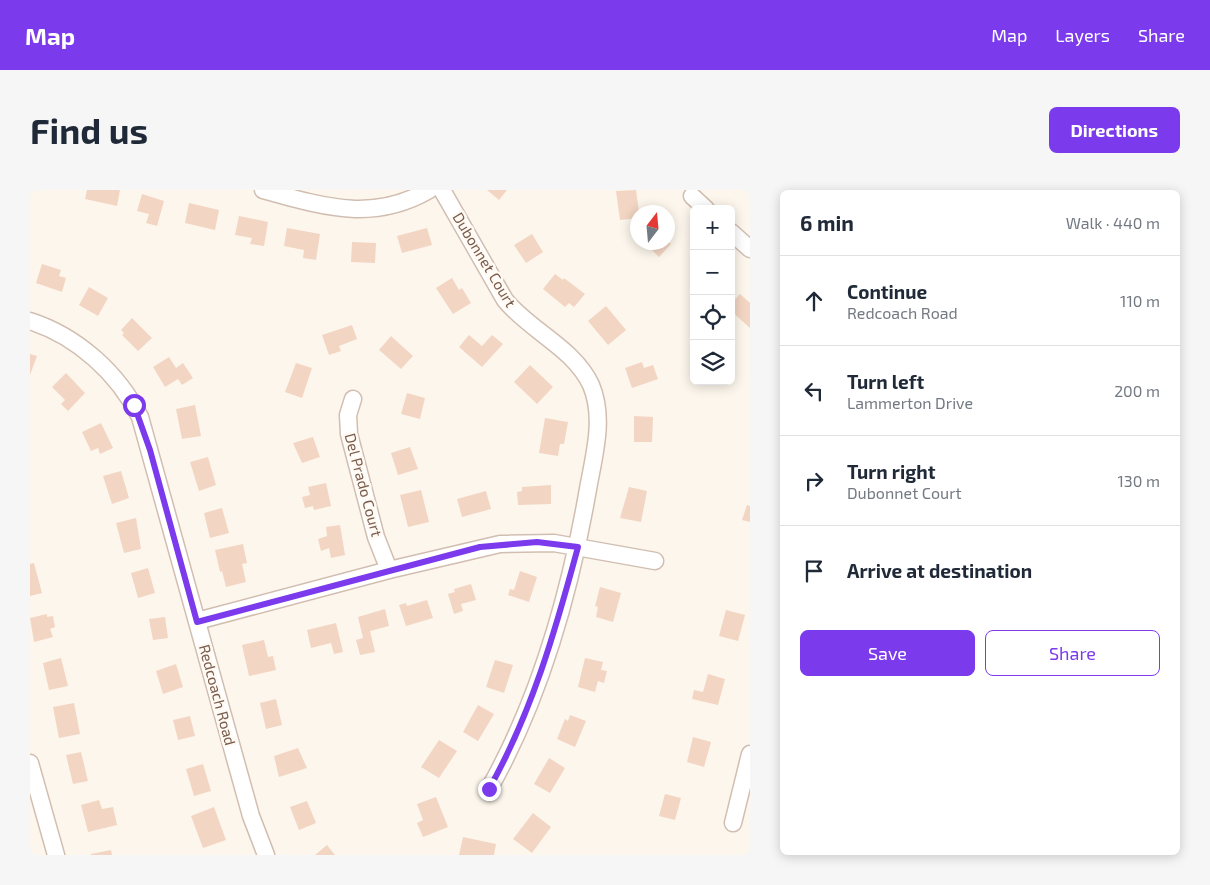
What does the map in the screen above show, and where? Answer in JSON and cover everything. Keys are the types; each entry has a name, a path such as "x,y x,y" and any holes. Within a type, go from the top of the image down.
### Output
{"street":[{"path":"263,190 331,207 358,210 395,205 429,190"},
{"name":"Dubonnet Court","path":"442,190 506,300 517,314 578,364 594,393 598,414 597,439 578,547 559,616 527,713 489,789"},
{"path":"692,196 702,205"},
{"path":"735,236 750,249"},
{"name":"Redcoach Road","path":"30,321 64,336 87,353 110,373 134,405 150,450 251,816 266,855"},
{"name":"Del Prado Court","path":"353,399 348,415 349,434 376,537 388,570"},
{"path":"197,622 388,570 500,544 537,542 578,547 654,561"},
{"path":"733,823 750,754"},
{"path":"30,763 56,855"}],"building":[{"path":"87,190 120,190 117,206 85,199"},
{"path":"487,190 507,190 499,200"},
{"path":"636,190 638,205 630,205 630,219 620,220 616,191"},
{"path":"142,194 164,201 157,226 146,223 149,214 137,211"},
{"path":"189,203 219,210 215,230 185,223"},
{"path":"239,216 268,222 264,246 250,244 252,238 235,235"},
{"path":"287,228 320,234 316,260 303,258 304,250 284,246"},
{"path":"427,228 432,245 402,253 397,236"},
{"path":"532,234 543,252 526,263 514,245"},
{"path":"352,242 376,243 375,263 351,262"},
{"path":"652,250 665,250 659,257"},
{"path":"42,264 61,270 59,276 66,278 62,292 36,283"},
{"path":"555,274 563,280 564,278 585,294 574,307 569,303 565,307 543,289"},
{"path":"452,278 459,290 462,288 471,303 453,314 436,288"},
{"path":"89,287 108,298 98,316 79,305"},
{"path":"740,294 750,303 750,328 735,315 735,300"},
{"path":"606,306 626,330 608,345 588,321"},
{"path":"132,318 152,338 138,351 122,335 124,333 121,330"},
{"path":"352,325 357,339 339,346 341,351 329,355 322,335"},
{"path":"469,335 482,346 492,335 503,344 482,367 459,347"},
{"path":"391,336 413,356 401,369 379,350"},
{"path":"30,354 37,356 30,375"},
{"path":"169,357 176,368 183,363 193,378 182,385 178,379 165,387 153,367"},
{"path":"642,362 644,368 653,365 658,379 632,388 625,368"},
{"path":"296,363 312,368 302,398 285,392"},
{"path":"530,365 553,387 537,404 514,382"},
{"path":"66,373 85,393 68,411 61,404 65,400 52,387"},
{"path":"407,393 425,398 420,419 401,414"},
{"path":"195,405 201,436 182,439 176,409"},
{"path":"634,416 653,417 652,442 634,442"},
{"path":"545,418 568,422 564,444 560,444 558,456 539,453"},
{"path":"101,423 113,448 100,454 98,448 91,451 82,432"},
{"path":"313,437 320,457 302,463 293,443"},
{"path":"410,447 418,469 398,475 391,453"},
{"path":"208,457 216,485 199,491 190,462"},
{"path":"121,471 129,498 112,504 103,476"},
{"path":"326,483 331,506 314,510 313,506 305,508 302,497 310,495 308,487"},
{"path":"551,485 551,504 518,505 517,492 522,491 522,487"},
{"path":"629,487 647,491 641,522 620,518"},
{"path":"421,490 429,522 408,527 400,495"},
{"path":"486,491 491,509 462,517 457,499"},
{"path":"747,505 750,506 750,522 742,520"},
{"path":"222,508 229,533 210,538 204,513"},
{"path":"136,518 141,549 124,553 116,523"},
{"path":"340,525 345,555 331,558 329,548 321,551 318,539 327,536 326,527"},
{"path":"243,544 247,563 242,564 246,582 226,587 215,550"},
{"path":"34,563 42,593 30,596 30,564"},
{"path":"148,568 155,593 138,598 131,573"},
{"path":"520,571 537,577 529,602 508,595 510,589 514,590"},
{"path":"471,584 476,600 461,604 463,611 454,614 448,594 455,592 454,589"},
{"path":"600,587 621,593 613,622 596,617 598,607 595,606"},
{"path":"427,600 433,618 406,626 399,605 406,603 407,606"},
{"path":"385,609 389,626 370,631 375,652 360,655 356,640 363,638 358,617"},
{"path":"726,610 745,615 738,641 719,636"},
{"path":"47,614 47,617 53,616 55,627 50,629 53,637 34,642 30,618"},
{"path":"165,617 168,638 153,640 149,619"},
{"path":"336,623 343,652 334,654 331,643 311,648 307,630"},
{"path":"264,640 268,657 273,656 276,670 249,676 242,645"},
{"path":"61,658 68,686 49,690 43,663"},
{"path":"585,658 603,662 601,670 607,671 604,683 598,681 595,692 578,687"},
{"path":"495,660 513,665 504,693 486,687"},
{"path":"176,664 183,687 163,694 156,671"},
{"path":"708,674 725,679 718,705 692,699 694,690 703,692"},
{"path":"276,699 282,725 266,729 260,703"},
{"path":"74,703 80,734 59,738 53,707"},
{"path":"478,705 494,714 478,741 463,732"},
{"path":"570,715 586,721 575,747 557,739 565,719 568,721"},
{"path":"190,716 195,736 178,740 173,720"},
{"path":"693,737 711,742 704,767 687,762"},
{"path":"439,740 457,751 439,778 421,767"},
{"path":"298,748 307,768 279,777 274,756"},
{"path":"81,752 88,781 73,784 66,755"},
{"path":"549,758 565,768 550,793 534,784"},
{"path":"203,764 211,791 194,796 186,769"},
{"path":"665,794 681,798 675,820 659,816"},
{"path":"436,797 448,827 423,837 417,823 423,820 417,804"},
{"path":"99,800 102,809 113,807 117,825 88,832 81,805"},
{"path":"307,801 316,823 299,830 290,807"},
{"path":"214,807 226,840 203,848 191,816"},
{"path":"533,813 551,827 532,853 513,839"},
{"path":"463,837 496,844 494,855 459,855"},
{"path":"327,845 335,855 315,855"},
{"path":"111,850 112,855 91,855 91,854"}],"route":[{"path":"134,405 140,417 150,450 197,622 480,547 537,542 578,547 559,616 527,713 504,763 489,789"}]}
